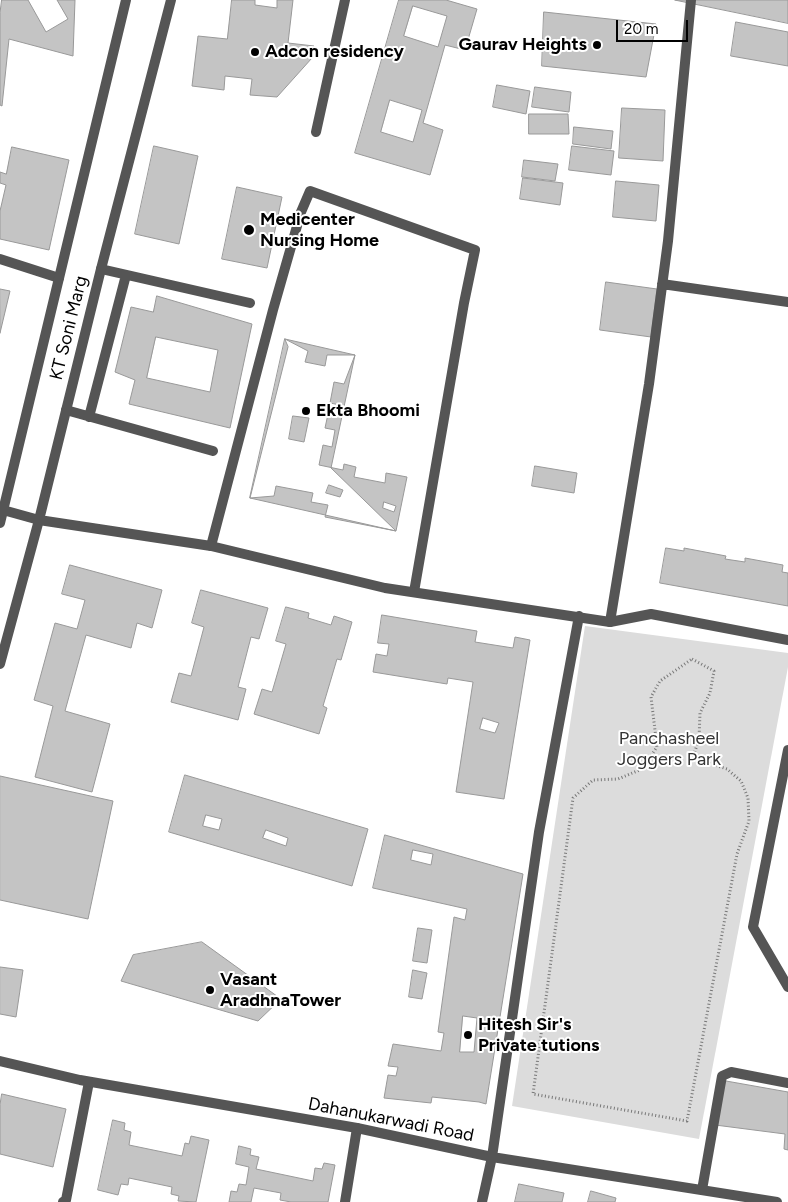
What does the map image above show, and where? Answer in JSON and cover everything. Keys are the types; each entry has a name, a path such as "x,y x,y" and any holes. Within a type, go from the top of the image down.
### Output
{"street":[{"name":"KT Soni Marg","path":"0,523 126,0"},
{"name":"KT Soni Marg","path":"0,664 39,520 101,269 171,0"},
{"path":"316,132 345,0"},
{"path":"610,622 649,384 668,241 691,0"},
{"path":"212,546 273,310 301,212 310,191 475,250 464,303 414,592"},
{"path":"0,259 59,278"},
{"path":"101,269 250,304"},
{"path":"90,417 126,275"},
{"path":"662,284 788,302"},
{"path":"66,410 213,451"},
{"path":"3,510 39,520 212,546 385,588 610,622 650,614 788,640"},
{"path":"482,1202 492,1157 539,832 580,616"},
{"path":"788,750 753,927 788,986"},
{"name":"Dahanukarwadi Road","path":"0,1061 89,1082 357,1128 492,1157 777,1202"},
{"path":"702,1190 722,1076 731,1072 788,1083"},
{"path":"63,1202 66,1200 89,1082"},
{"path":"346,1202 357,1128"}],"path":[{"path":"692,659 714,671 710,693 700,713 699,739 694,754 711,764 727,769 741,781 748,798 749,821 737,854 687,1121 533,1094 573,798 593,780 618,779 642,769 657,747 651,697 660,681 692,659"}],"green space":[{"name":"Panchasheel Joggers Park","path":"585,626 788,653 788,667 699,1139 512,1106"}],"building":[{"path":"2,0 28,0 46,32 68,19 57,0 75,0 73,56 9,39 2,106 0,105 0,13"},
{"name":"Adcon residency","path":"232,0 255,0 255,5 277,8 277,0 293,0 288,43 314,46 312,58 277,97 250,95 252,79 225,76 224,90 192,86 198,36 227,39"},
{"path":"399,0 446,0 477,9 465,50 445,45 423,123 443,130 430,175 355,153","holes":["413,6 447,16 438,47 404,36","390,100 422,110 413,142 381,132"]},
{"path":"675,0 788,0 788,23"},
{"name":"Gaurav Heights","path":"544,12 656,24 646,77 542,66"},
{"path":"736,22 788,32 788,66 731,56"},
{"path":"497,85 530,91 526,114 493,107"},
{"path":"535,87 571,92 569,112 532,107"},
{"path":"622,108 665,110 663,161 619,158"},
{"path":"529,114 568,114 569,134 529,134"},
{"path":"574,127 613,131 611,149 573,144"},
{"path":"154,146 198,156 179,244 135,234"},
{"path":"572,146 614,151 611,175 569,170"},
{"path":"12,147 69,160 49,250 0,239 0,211 6,185 0,183 0,172 6,174"},
{"path":"524,160 558,164 555,181 522,177"},
{"path":"523,178 563,183 560,205 520,199"},
{"path":"616,181 659,185 656,221 613,217"},
{"path":"237,187 282,197 267,268 222,259"},
{"path":"606,282 657,289 651,337 600,330"},
{"path":"0,289 10,291 0,333"},
{"path":"157,296 252,324 230,428 129,404 135,380 115,372 131,307 153,312","holes":["156,337 218,350 210,392 147,378"]},
{"name":"Ekta Bhoomi","path":"285,339 308,351 305,362 325,366 327,355 355,355 344,384 334,382 330,403 340,405 338,416 328,414 325,428 335,430 332,447 323,445 319,465 343,470 344,464 356,467 354,477 385,483 386,473 407,477 396,531 325,517 328,505 311,502 313,493 276,486 274,496 250,498 288,347","holes":["293,416 309,418 304,442 289,439","329,485 343,490 340,497 326,493","384,502 396,506 394,512 383,508"]},
{"name":"Ekta Bhoomi","path":"285,339 355,355 331,468 396,531 250,498"},
{"path":"535,466 577,473 574,493 532,486"},
{"path":"666,548 684,551 684,548 726,556 725,559 745,562 745,558 783,565 782,572 788,573 788,606 660,583"},
{"path":"70,565 162,590 152,628 137,623 131,648 86,635 65,711 110,724 92,792 35,777 53,706 34,700 55,623 77,629 85,600 62,594"},
{"path":"201,590 268,608 259,639 251,637 238,687 246,689 238,720 171,702 179,673 191,676 204,627 192,623"},
{"path":"286,607 309,613 308,618 331,625 334,616 352,622 341,660 337,659 323,706 327,708 319,734 254,714 262,689 272,692 286,644 276,641"},
{"path":"382,615 477,631 475,642 513,648 515,637 530,640 504,799 456,792 473,682 448,678 447,684 373,672 376,654 387,656 389,644 378,643","holes":["483,718 499,723 495,733 480,729"]},
{"path":"185,775 368,829 352,886 169,832","holes":["206,815 222,819 219,830 203,826","266,830 288,838 286,846 263,838"]},
{"path":"0,776 113,801 88,919 0,900"},
{"path":"385,835 523,874 486,1104 432,1097 431,1103 384,1098 388,1075 396,1076 398,1067 388,1066 393,1044 441,1051 444,1033 438,1032 454,917 465,920 467,909 373,888","holes":["413,850 433,854 431,865 411,860"]},
{"path":"418,928 432,930 427,963 413,961"},
{"name":"Vasant AradhnaTower","path":"202,942 281,999 258,1021 121,981 133,955"},
{"path":"0,967 23,970 16,1017 0,1014"},
{"path":"413,970 427,973 422,999 409,997"},
{"name":"Hitesh Sir's Private tutions","path":"463,1016 477,1018 474,1052 460,1052"},
{"path":"726,1081 788,1092 788,1150 784,1149 785,1134 715,1125"},
{"path":"2,1094 66,1109 53,1167 0,1154 0,1105"},
{"path":"113,1120 125,1123 124,1130 131,1132 129,1145 182,1156 185,1143 189,1144 191,1136 209,1140 196,1202 178,1201 179,1196 171,1194 172,1187 129,1178 128,1185 121,1184 118,1195 98,1190"},
{"path":"239,1146 251,1149 250,1155 259,1157 256,1169 313,1181 315,1168 322,1169 324,1163 335,1165 328,1202 291,1202 280,1200 281,1193 254,1188 251,1202 229,1202 231,1191 237,1192 239,1184 246,1185 249,1167 236,1164"},
{"path":"519,1184 564,1193 562,1202 515,1202"},
{"path":"591,1191 616,1198 615,1202 588,1202"}],"place":[{"name":"Gaurav Heights","path":"597,45"},
{"name":"Adcon residency","path":"255,52"},
{"name":"Medicenter Nursing Home","path":"249,230"},
{"name":"Ekta Bhoomi","path":"306,411"},
{"name":"Vasant AradhnaTower","path":"210,990"},
{"name":"Hitesh Sir's Private tutions","path":"468,1035"}]}
